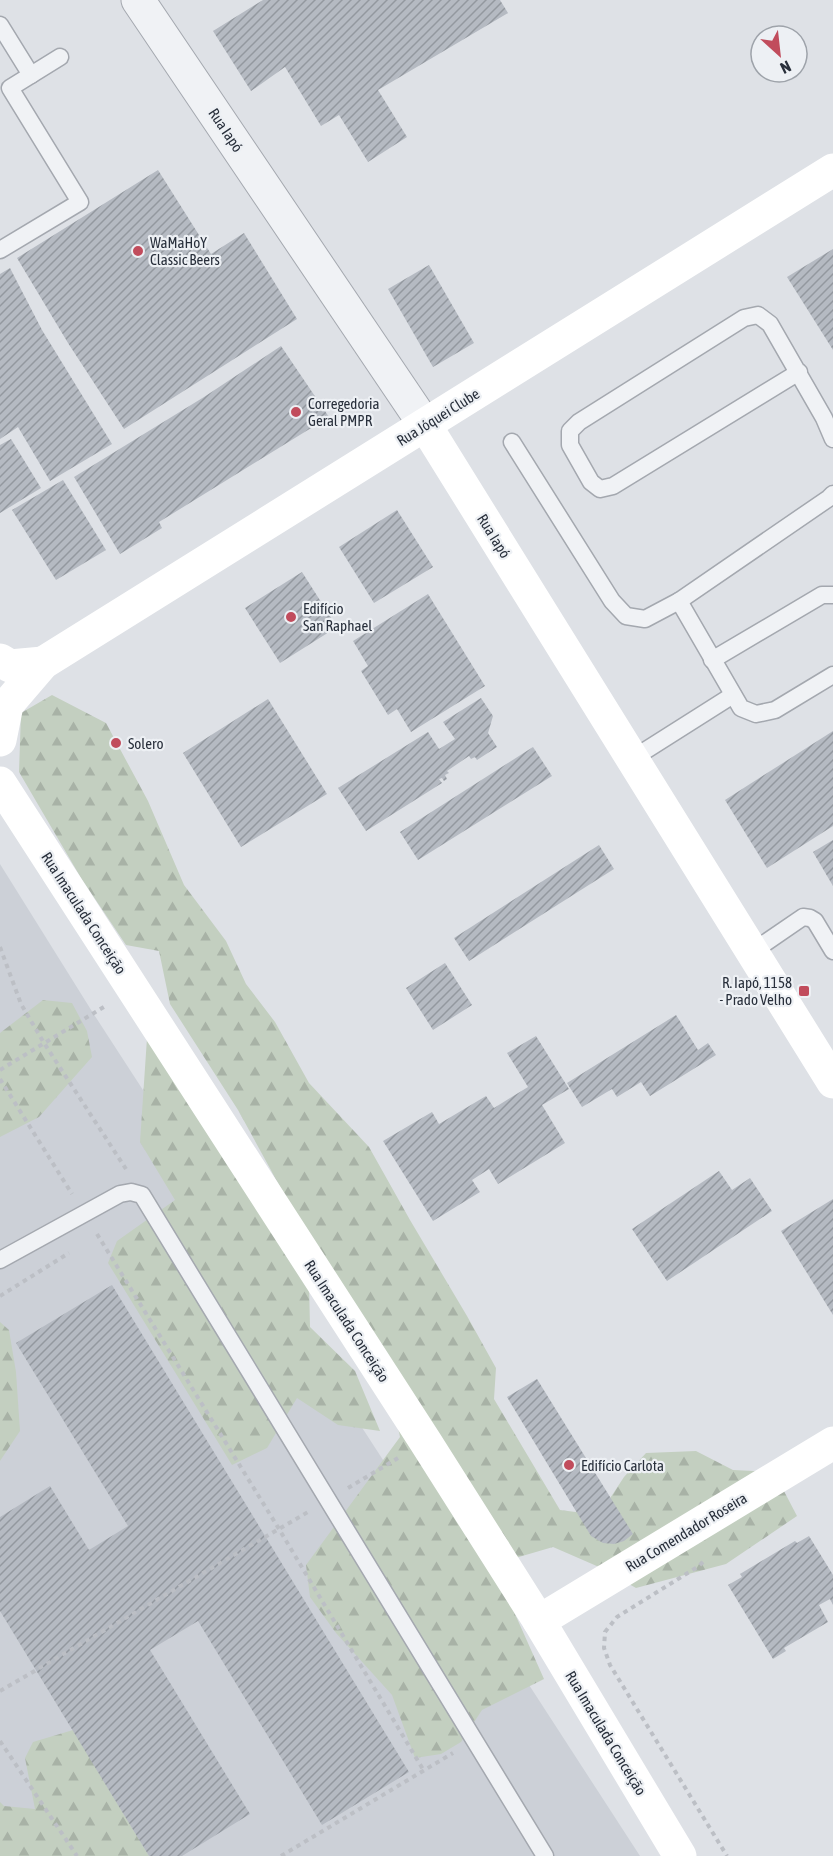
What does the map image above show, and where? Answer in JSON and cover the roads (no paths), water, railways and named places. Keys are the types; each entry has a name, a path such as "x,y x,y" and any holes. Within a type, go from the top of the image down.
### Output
{"main road":[{"name":"Rua Jóquei Clube","path":"43,663 833,170"},
{"name":"Rua Iapó","path":"425,425 833,1082"},
{"path":"0,660 10,666 43,663"},
{"name":"Rua Imaculada Conceição","path":"43,663 7,705 0,742 3,787 539,1621 680,1856"},
{"name":"Rua Comendador Roseira","path":"539,1621 833,1443"}],"street":[{"name":"Rua Iapó","path":"138,0 425,425"}],"lane":[{"path":"0,25 31,75"},
{"path":"0,250 80,202 10,88 60,57"},
{"path":"799,372 613,486 600,489 591,482 570,446 570,431 579,422 744,318 758,315 770,324 799,372 833,439"},
{"path":"512,442 612,601 626,616 645,619 679,601 833,494"},
{"path":"712,660 822,595 833,595"},
{"path":"679,601 741,708 756,714 775,710 833,675"},
{"path":"632,759 733,695"},
{"path":"752,952 803,917 815,921 833,951"},
{"path":"0,1260 120,1194 131,1192 142,1195 545,1856"}],"place":[{"name":"WaMaHoY Classic Beers","path":"138,251"},
{"name":"Corregedoria Geral PMPR","path":"296,412"},
{"name":"Edifício San Raphael","path":"291,617"},
{"name":"Solero","path":"116,743"},
{"name":"R. Iapó, 1158 - Prado Velho","path":"804,991"},
{"name":"Edifício Carlota","path":"569,1465"}]}
